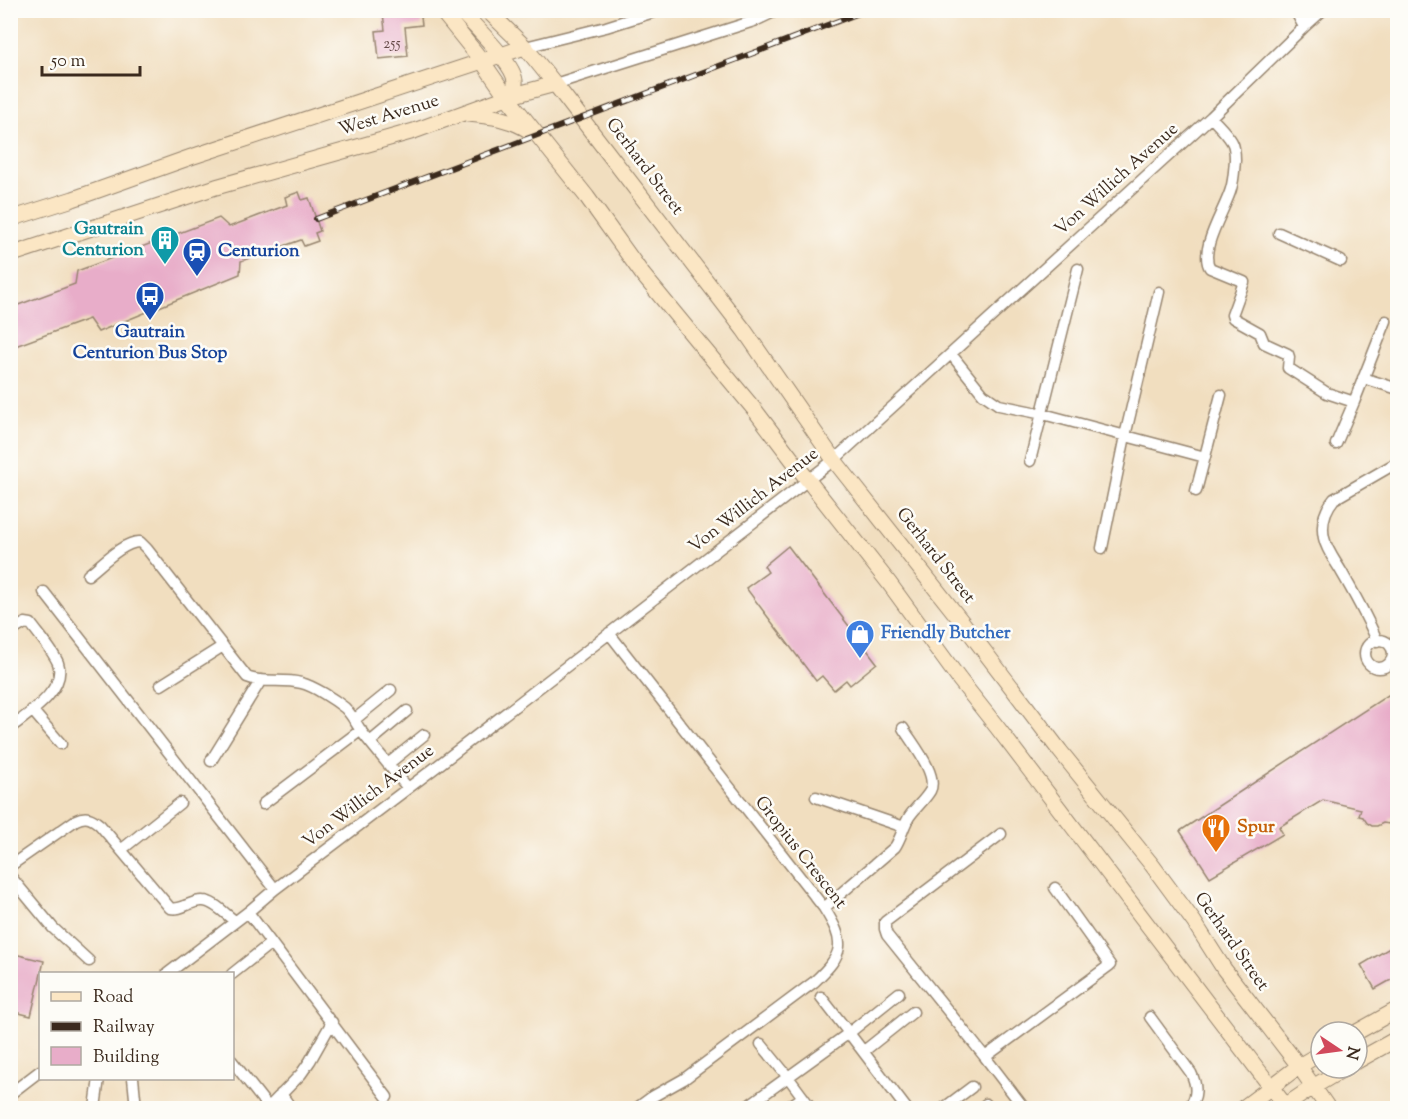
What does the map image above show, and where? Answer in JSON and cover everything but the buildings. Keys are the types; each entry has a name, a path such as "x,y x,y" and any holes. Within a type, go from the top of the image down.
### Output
{"street":[{"path":"441,10 586,197 643,275 754,409 889,584 959,680 998,727 1285,1108 1308,1097 1330,1080"},
{"path":"460,10 500,54 515,79 515,87 507,97"},
{"name":"Gerhard Street","path":"487,10 525,46 744,330 834,460 1152,865 1194,922 1224,969 1299,1066 1308,1097 1328,1108"},
{"name":"West Avenue","path":"10,219 500,54 606,27 660,10"},
{"name":"West Avenue","path":"10,255 208,190 414,131 507,97 757,20 778,10"},
{"path":"1295,10 1304,27"},
{"name":"Von Willich Avenue","path":"170,972 834,460 1211,117 1323,10"},
{"path":"464,114 504,118 518,123 540,138"},
{"path":"1211,117 1232,142 1235,153 1231,188 1206,258 1210,268 1244,282 1232,315 1233,318 1260,333 1264,343 1288,354 1288,368 1327,393 1353,402"},
{"path":"1279,233 1341,261"},
{"path":"1030,460 1078,269"},
{"path":"1102,548 1125,436 1160,292"},
{"path":"1336,444 1386,321"},
{"path":"951,354 987,398 999,405 1043,414 1205,457"},
{"path":"1364,378 1398,389"},
{"path":"1196,491 1221,394"},
{"path":"1377,641 1367,617 1324,541 1324,516 1334,499 1398,462"},
{"path":"88,575 123,547 133,542 140,542 246,677 291,681 309,686 337,703 345,709 408,788"},
{"path":"44,592 275,889"},
{"path":"10,632 25,623 31,624 58,665 59,677 47,698 10,728"},
{"name":"Gropius Crescent","path":"609,633 824,908 837,930 839,939 837,957 814,982 708,1062 637,1108"},
{"path":"162,686 223,646"},
{"path":"211,761 261,680"},
{"path":"354,720 391,690"},
{"path":"32,710 61,744"},
{"path":"370,742 407,711"},
{"path":"824,908 895,848 909,817 931,790 931,772 903,728"},
{"path":"263,804 361,730"},
{"path":"388,764 424,735"},
{"path":"816,796 904,827"},
{"path":"121,850 180,803"},
{"path":"10,866 76,820 84,816 90,817 100,825 170,908 177,909 205,901 235,921"},
{"path":"1001,834 884,925 887,935 1024,1108"},
{"path":"10,876 53,928 89,961"},
{"path":"985,1057 1110,964 1055,888"},
{"path":"248,912 387,1097"},
{"path":"234,972 271,943"},
{"path":"745,1108 849,1033 899,993"},
{"path":"821,998 906,1108"},
{"path":"1369,1025 1398,1009"},
{"path":"864,1051 913,1012"},
{"path":"1150,1017 1195,1080 1194,1099 1188,1108"},
{"path":"234,1064 268,1108 301,1074 332,1022"},
{"path":"1369,1054 1398,1038"},
{"path":"761,1044 811,1108"},
{"path":"1244,1108 1309,1060"},
{"path":"10,1094 39,1072"},
{"path":"95,1108 99,1080"},
{"path":"133,1080 136,1108"},
{"path":"944,1108 972,1087"},
{"path":"281,1094 291,1108"},
{"path":"787,1108 803,1097"}],"railway":[{"path":"316,219 867,10"}],"place":[{"name":"Gautrain Centurion","path":"165,266"},
{"name":"Centurion","path":"197,278"},
{"name":"Gautrain Centurion Bus Stop","path":"150,322"},
{"name":"Friendly Butcher","path":"860,660"},
{"name":"Spur","path":"1216,854"}]}
